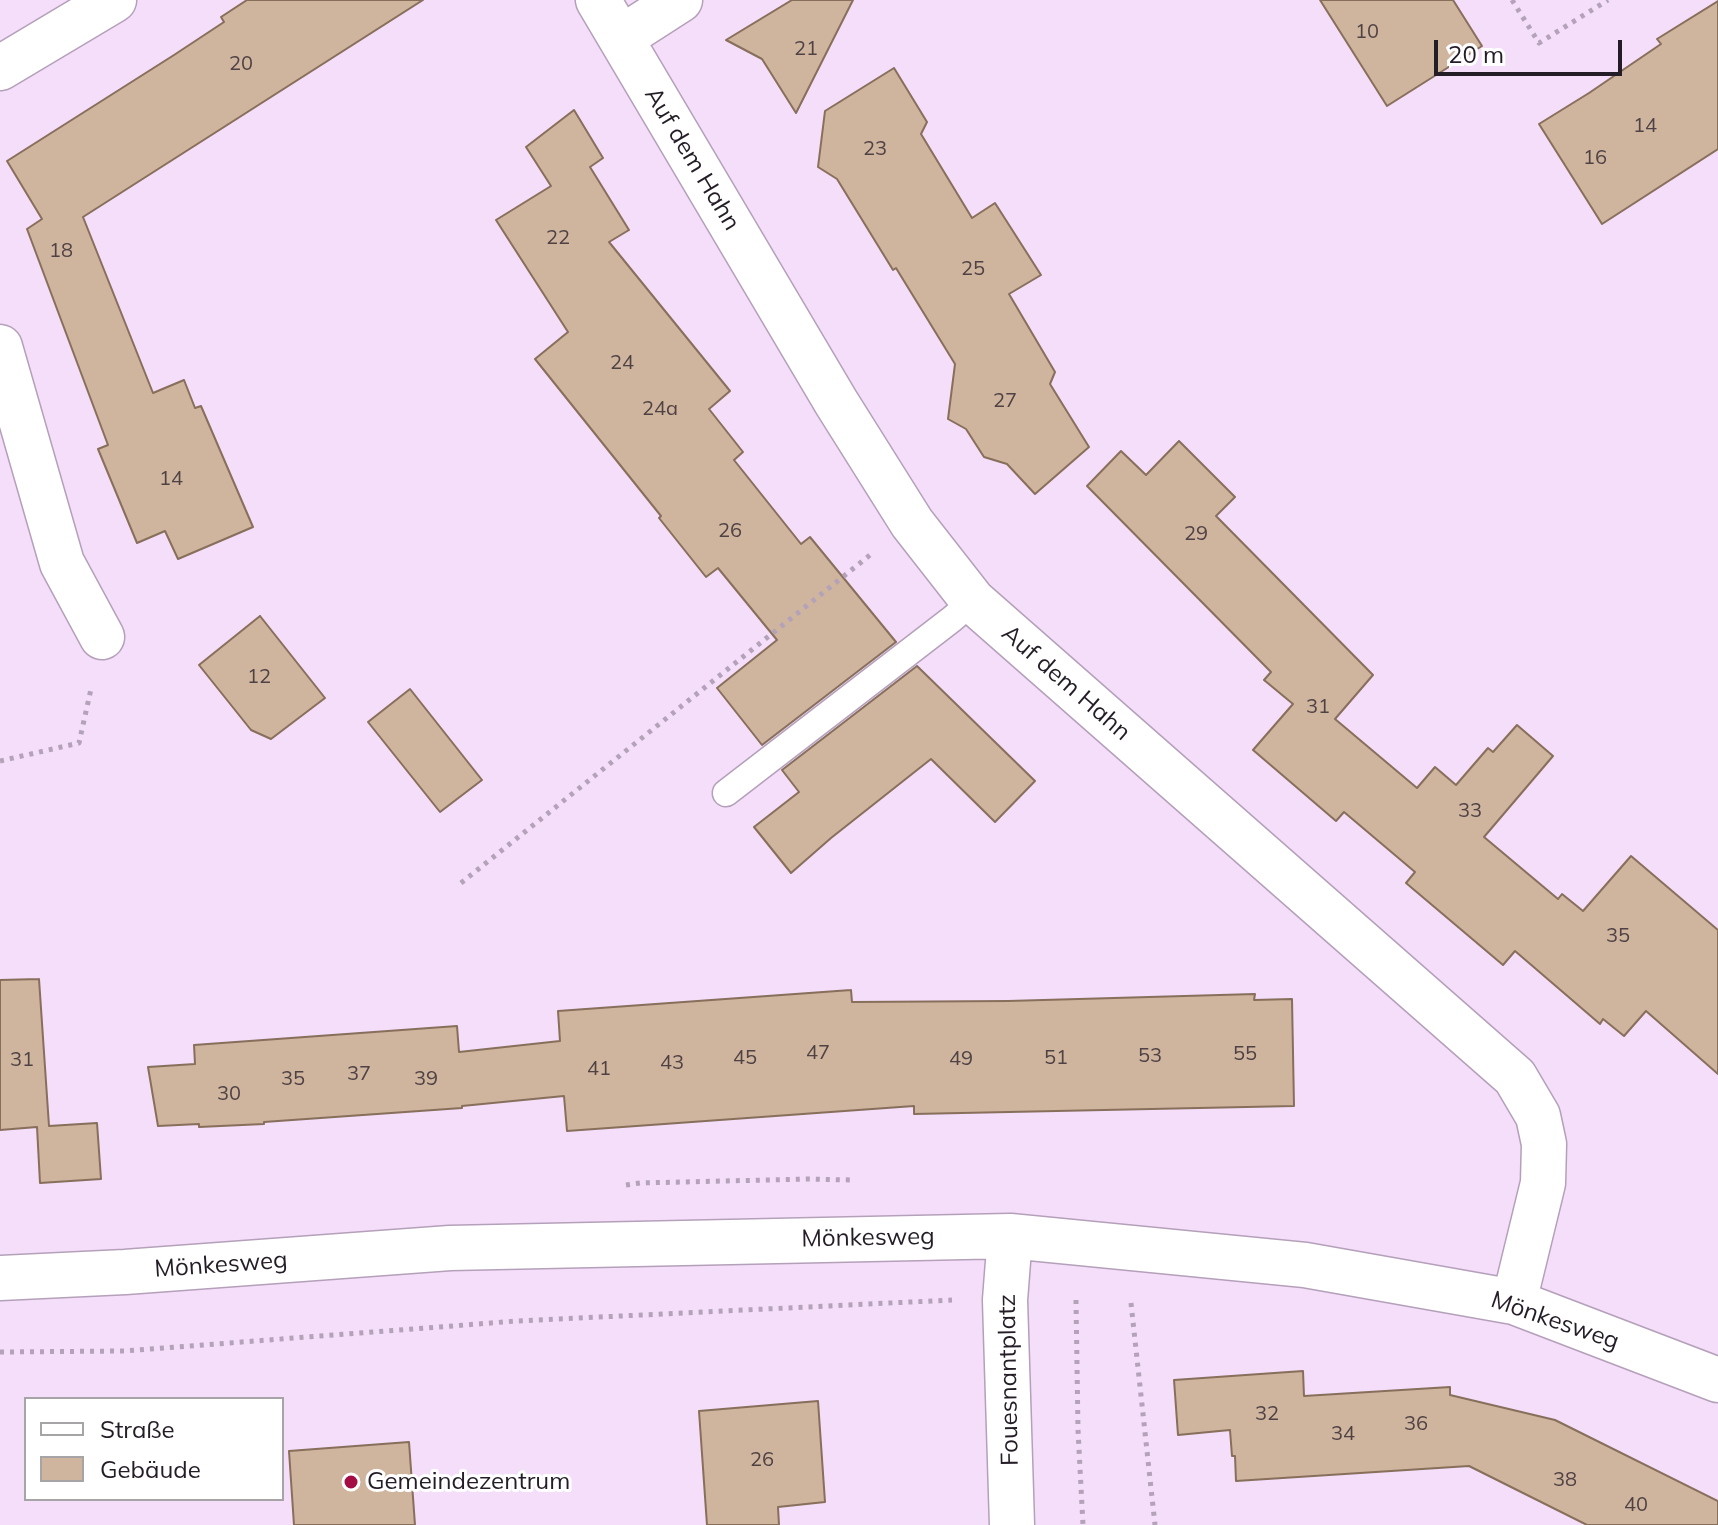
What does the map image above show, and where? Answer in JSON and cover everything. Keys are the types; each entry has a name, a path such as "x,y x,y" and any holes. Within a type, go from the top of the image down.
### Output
{"street":[{"path":"0,68 114,0"},
{"name":"Auf dem Hahn","path":"598,0 836,402 912,523 973,601 1515,1077 1538,1116 1544,1144 1543,1183 1514,1302"},
{"path":"621,38 680,0"},
{"path":"0,347 62,563 102,637"},
{"name":"Mönkesweg","path":"0,1278 463,1247 1010,1236 1305,1265 1514,1302 1718,1380"},
{"name":"Fouesnantplatz","path":"1010,1236 1005,1300 1012,1525"}],"lane":[{"path":"726,793 973,601"}],"path":[{"path":"1512,0 1539,43 1608,0"},
{"path":"461,883 912,523"},
{"path":"0,761 79,743 102,637"},
{"path":"0,1352 124,1351 517,1321 930,1300 1005,1300"},
{"path":"1076,1300 1083,1525"},
{"path":"1131,1301 1155,1525"}],"building":[{"path":"247,0 423,0 83,217 153,393 184,380 195,408 201,406 253,527 178,559 165,531 137,543 98,449 108,445 27,229 42,219 7,161 224,22 221,17"},
{"path":"792,0 853,0 796,113 762,59 726,40"},
{"path":"1320,0 1453,0 1482,46 1387,106"},
{"path":"1718,1 1718,149 1602,224 1539,124 1661,44 1657,39"},
{"path":"894,68 927,122 921,134 972,218 995,203 1041,275 1009,294 1055,372 1050,384 1089,447 1035,494 1007,464 984,457 966,429 948,419 955,364 837,179 818,167 825,111"},
{"path":"574,110 603,158 590,167 629,230 609,242 730,391 709,409 743,452 734,460 801,544 810,537 896,642 762,745 717,688 777,640 718,568 706,577 535,359 568,332 496,220 551,186 526,147"},
{"path":"1179,441 1235,497 1216,516 1373,675 1335,719 1417,788 1435,767 1456,785 1488,748 1493,752 1517,725 1553,756 1484,837 1558,899 1562,894 1583,911 1631,856 1718,930 1718,1074 1646,1011 1624,1036 1603,1019 1600,1024 1515,951 1503,965 1406,883 1415,872 1344,812 1336,821 1253,750 1293,704 1264,680 1271,672 1087,486 1121,451 1146,475"},
{"path":"260,616 325,698 271,739 251,730 199,665"},
{"path":"917,666 1035,781 995,822 931,759 791,873 754,827 799,792 782,770"},
{"path":"410,689 482,780 440,812 368,722"},
{"path":"39,979 49,1126 97,1123 101,1179 40,1183 37,1127 0,1130 0,980"},
{"path":"851,990 852,1002 1255,994 1254,1000 1292,999 1294,1106 914,1114 914,1106 567,1131 564,1096 462,1108 264,1124 158,1126 148,1067 195,1064 194,1045 457,1026 459,1052 560,1041 558,1011"},
{"path":"1303,1371 1304,1396 1450,1387 1450,1395 1555,1420 1718,1501 1718,1525 1587,1525 1469,1466 1236,1481 1230,1430 1178,1435 1174,1380"},
{"path":"818,1401 825,1502 778,1507 779,1525 707,1525 699,1411"},
{"name":"Gemeindezentrum","path":"409,1442 415,1525 294,1525 289,1451"}],"place":[{"name":"Gemeindezentrum","path":"351,1482"}]}
